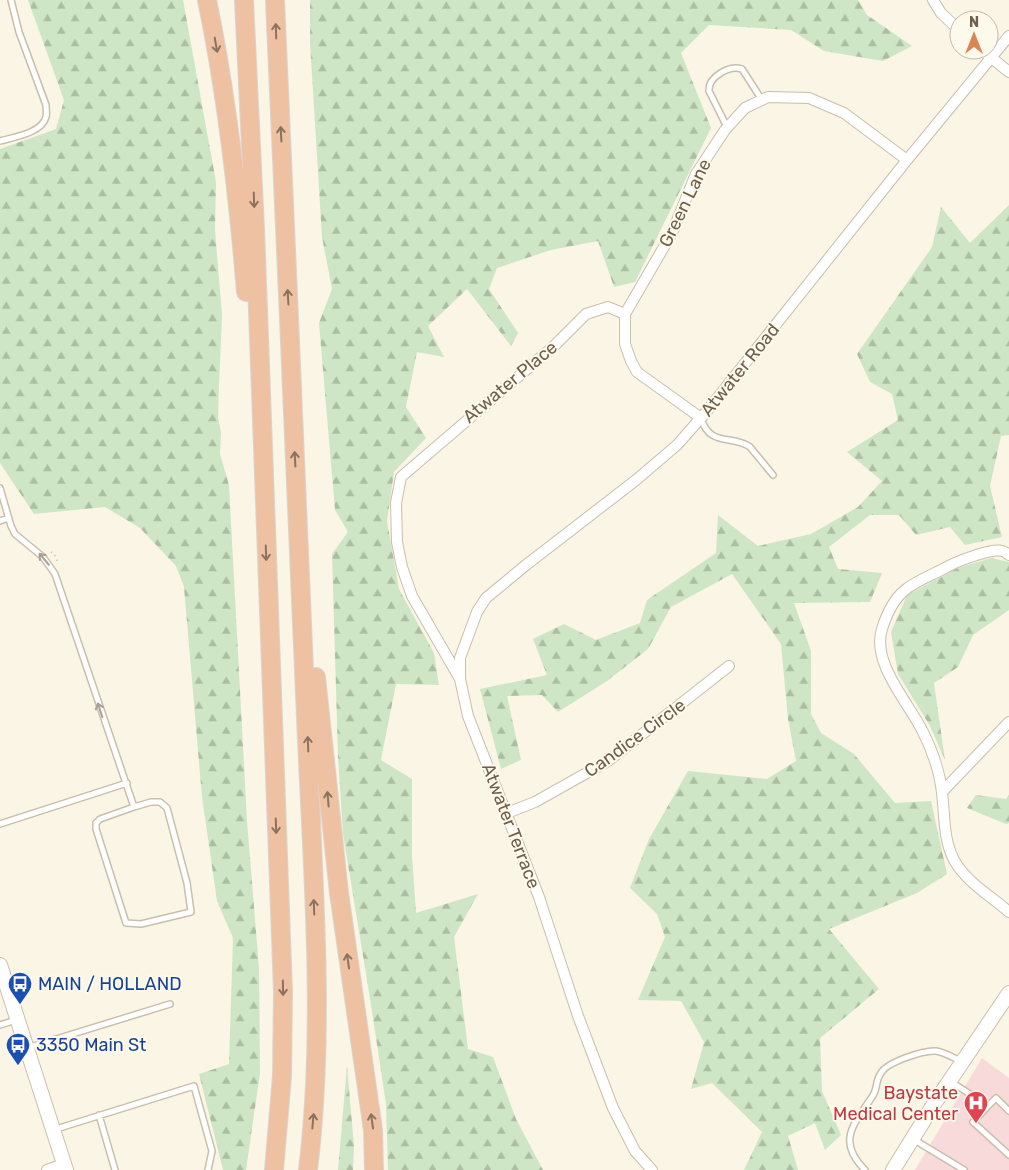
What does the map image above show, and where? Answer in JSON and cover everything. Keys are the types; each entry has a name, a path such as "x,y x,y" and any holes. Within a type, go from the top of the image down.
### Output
{"highway":[{"path":"208,0 233,158 264,504"},
{"path":"244,0 254,212 283,1013 281,1097 274,1170"},
{"path":"275,0 313,865 317,1013 314,1098 308,1170"},
{"path":"298,508 339,893 373,1130 374,1170"}],"main road":[{"path":"0,966 65,1167"},
{"path":"893,1170 1009,993"}],"street":[{"path":"933,0 941,13 949,21"},
{"name":"Atwater Road","path":"999,48 1009,36"},
{"name":"Atwater Road","path":"460,679 460,658 477,612 486,598 677,445 701,418 989,60"},
{"path":"994,60 1009,72"},
{"name":"Green Lane","path":"625,314 672,233 696,174 727,128 745,108 768,97 809,98 844,113 907,160"},
{"name":"Atwater Place","path":"401,477 554,346 586,314 608,306 625,314"},
{"path":"625,314 625,344 637,372 701,418"},
{"name":"Atwater Terrace","path":"401,477 396,503 397,542 402,567 412,596 460,679 468,716 539,897 578,1016 613,1108 626,1136 652,1170"},
{"path":"1009,555 1002,551 986,553 953,563 904,591 890,610 881,630 881,647 887,671 923,732 935,764 942,792 947,839 954,860 969,880 1009,912"},
{"name":"Candice Circle","path":"507,813 535,802 608,761 729,666"},
{"path":"942,792 1009,722"},
{"path":"47,1170 65,1167"}],"lane":[{"path":"0,141 35,130 47,116 46,105 19,32 11,0"},
{"path":"727,128 709,91 709,86 714,78 734,68 742,69 762,100"},
{"path":"701,418 706,430 716,438 746,444 750,447 774,475"},
{"path":"0,488 15,534 43,557 55,574 134,807"},
{"path":"0,521 9,518"},
{"path":"0,824 127,783"},
{"path":"151,802 160,802 167,808 187,883 191,912 141,924 126,923 96,829 96,823 100,819 134,807 151,802"},
{"path":"26,1048 170,1004"},
{"path":"0,1025 17,1020"},
{"path":"865,1170 851,1152 850,1140 853,1125 877,1088 876,1079 882,1070 923,1051 938,1051 963,1061"},
{"path":"950,1081 988,1106"},
{"path":"53,1130 194,1086 212,1151 208,1170"},
{"path":"1009,1111 996,1098 973,1122 1009,1156"},
{"path":"99,1115 115,1170"},
{"path":"912,1139 964,1170"}],"path":[{"path":"51,552 54,554 59,566"}],"shaded area":[{"name":"Baystate Medical Center","path":"982,1058 1009,1078 1009,1170 915,1170"}],"green space":[{"path":"28,0 183,0 216,182 215,230 222,315 218,417 221,432 220,454 229,485 247,821 259,968 260,1073 246,1170 223,1170 199,1074 229,1064 233,938 217,901 202,797 184,587 176,566 140,528 105,507 34,514 0,463 0,149 56,129 64,100"},
{"path":"310,0 858,0 867,15 912,46 883,61 824,51 791,30 709,25 681,53 711,128 635,282 614,287 598,241 551,250 497,268 489,289 518,333 511,346 467,289 428,326 444,357 417,352 406,407 426,438 394,472 387,521 399,589 434,653 439,685 396,684 381,760 412,779 412,855 416,913 478,894 454,937 468,1049 493,1057 516,1119 543,1170 388,1170 386,1104 343,834 338,756 332,554 348,532 335,510 319,323 332,289 322,237 310,43"},
{"path":"1009,205 1009,435 1001,436 990,486 1002,537 965,545 950,527 916,535 899,515 870,515 829,547 838,569 882,573 870,602 794,603 811,651 811,714 821,733 854,754 895,803 931,801 947,874 917,893 829,929 879,989 820,1038 822,1091 841,1135 825,1150 815,1123 788,1136 798,1170 744,1170 762,1132 712,1083 691,1089 704,1042 681,1001 638,1000 665,937 657,914 630,888 649,839 688,771 767,779 796,761 788,719 781,644 732,574 671,607 648,649 607,681 558,712 542,695 507,696 521,760 501,769 480,689 547,675 533,639 564,624 596,640 640,623 647,600 716,553 718,515 758,546 811,534 858,507 882,481 847,452 898,420 892,394 870,382 857,354 932,247 941,207 970,243"},
{"path":"991,558 1009,562 1009,610 973,635 958,667 934,683 945,760 930,726 898,674 891,632 907,595 958,568"},
{"path":"976,795 1006,799 1009,795 1009,823 1006,824 967,808"},
{"path":"347,1066 354,1146 353,1170 338,1170"}],"place":[{"name":"MAIN / HOLLAND","path":"20,1005"},
{"name":"3350 Main St","path":"18,1066"},
{"name":"Baystate Medical Center","path":"976,1124"}]}
